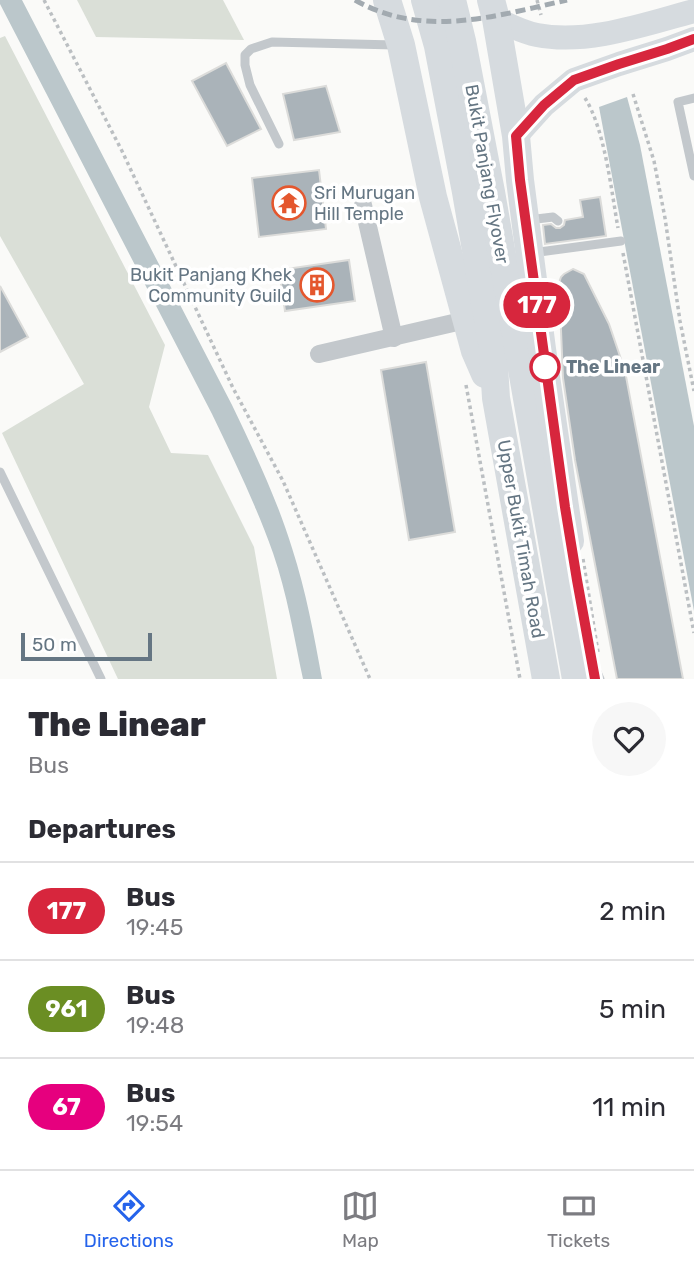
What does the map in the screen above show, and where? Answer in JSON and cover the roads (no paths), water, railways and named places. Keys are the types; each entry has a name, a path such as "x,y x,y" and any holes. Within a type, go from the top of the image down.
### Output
{"highway":[{"name":"Bukit Panjang Flyover","path":"425,0 479,192 591,675"},
{"name":"Bukit Panjang Flyover","path":"452,0 462,41 479,192 496,398"},
{"path":"493,9 516,136 565,507 591,675"},
{"path":"394,22 433,197 466,320 475,351 496,398"},
{"name":"Upper Bukit Timah Road","path":"496,398 547,679"}],"main road":[{"path":"493,9 522,31 536,35 567,37 609,34 686,13"},
{"path":"686,13 678,21 684,31 694,36"},
{"path":"516,136 544,105 574,80 667,49 694,36"}],"street":[{"path":"363,205 394,338"},
{"path":"319,354 466,320"}],"lane":[{"path":"337,44 394,22"},
{"path":"279,144 250,85 245,55 251,48 272,42 337,44 376,39 386,33 394,22"},
{"path":"694,98 678,102 694,176"},
{"path":"526,220 553,217 558,221"},
{"path":"530,253 621,241"},
{"path":"0,472 101,679"}],"railway":[{"path":"355,0 381,12 407,19 433,21 487,17 567,0"}],"place":[{"name":"Sri Murugan Hill Temple","path":"289,203"},
{"name":"Bukit Panjang Khek Community Guild","path":"317,285"},
{"name":"The Linear","path":"545,367"}]}
